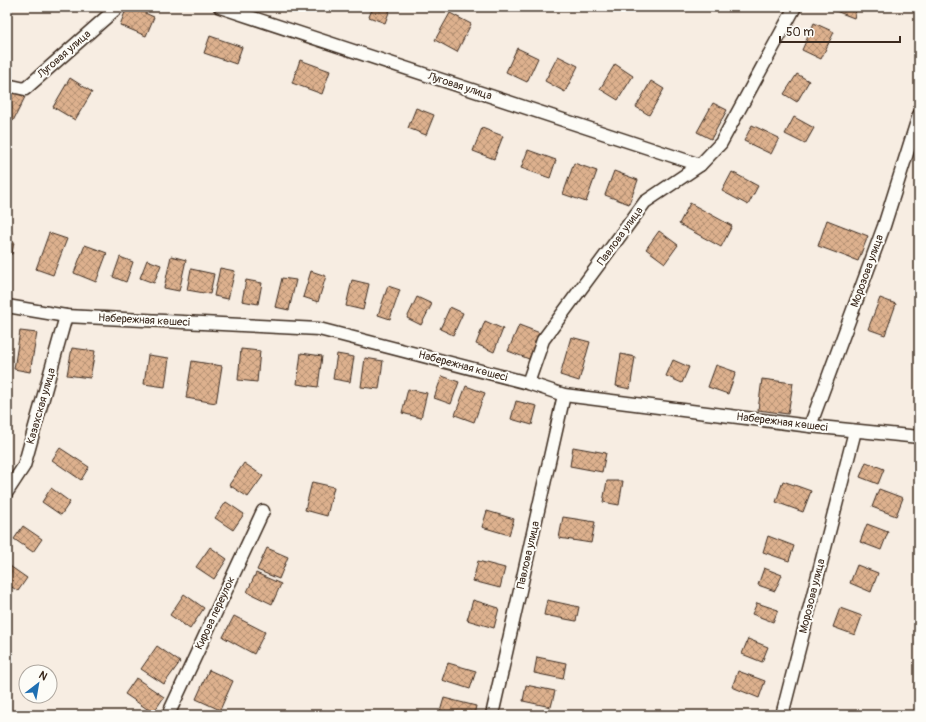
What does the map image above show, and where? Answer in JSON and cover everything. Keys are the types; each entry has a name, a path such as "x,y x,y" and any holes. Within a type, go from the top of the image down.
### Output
{"street":[{"name":"Луговая улица","path":"7,85 25,89 118,7"},
{"name":"Луговая улица","path":"220,7 700,165"},
{"name":"Павлова улица","path":"528,383 543,340 645,202 700,165 722,143 795,7"},
{"name":"Морозова улица","path":"810,426 884,226 919,115"},
{"name":"Набережная көшесі","path":"7,306 66,316 319,329 528,383 564,394 810,426 919,437"},
{"name":"Казахская улица","path":"7,492 24,466 66,316"},
{"name":"Павлова улица","path":"492,715 564,394"},
{"name":"Морозова улица","path":"782,715 855,431"},
{"name":"Кирова переулок","path":"168,715 263,511"}],"building":[{"path":"127,7 131,7 154,17 146,36 120,25"},
{"path":"373,7 391,7 385,23 369,17"},
{"path":"825,7 857,7 854,18"},
{"path":"450,13 471,24 457,52 435,40"},
{"path":"814,23 834,32 821,59 802,50"},
{"path":"210,36 242,47 236,64 204,53"},
{"path":"517,48 538,58 527,82 506,72"},
{"path":"558,56 578,66 565,92 545,81"},
{"path":"300,60 330,71 322,94 292,83"},
{"path":"615,64 633,76 618,100 600,89"},
{"path":"797,74 809,81 797,102 784,94"},
{"path":"70,78 92,92 75,120 53,107"},
{"path":"651,81 664,89 649,115 636,107"},
{"path":"7,88 25,97 13,121 7,118"},
{"path":"713,103 727,110 711,139 697,132"},
{"path":"416,108 434,115 426,135 408,128"},
{"path":"794,117 814,128 805,144 785,134"},
{"path":"752,125 779,138 771,154 744,141"},
{"path":"482,128 503,136 494,159 473,151"},
{"path":"528,150 556,160 550,178 521,168"},
{"path":"574,163 597,171 586,202 563,194"},
{"path":"614,171 638,180 629,204 605,195"},
{"path":"732,172 758,186 748,205 722,191"},
{"path":"690,203 732,226 721,247 679,224"},
{"path":"827,220 868,236 858,261 818,246"},
{"path":"659,231 678,245 665,263 646,249"},
{"path":"49,233 67,239 53,275 36,269"},
{"path":"7,240 14,242 12,254 7,254"},
{"path":"85,245 107,253 96,282 74,273"},
{"path":"171,256 186,260 179,291 164,288"},
{"path":"120,257 133,262 126,282 113,277"},
{"path":"147,260 161,265 154,283 140,278"},
{"path":"220,268 235,271 228,299 214,296"},
{"path":"191,269 214,274 210,294 187,290"},
{"path":"311,271 326,276 318,302 303,297"},
{"path":"282,278 296,280 289,310 275,307"},
{"path":"246,280 262,283 258,304 242,301"},
{"path":"352,280 369,284 363,310 346,306"},
{"path":"388,286 400,290 390,319 378,315"},
{"path":"417,297 432,304 421,325 407,318"},
{"path":"880,298 896,304 885,335 868,329"},
{"path":"450,307 463,313 453,335 440,329"},
{"path":"485,321 503,329 494,352 476,344"},
{"path":"519,325 540,333 529,359 508,351"},
{"path":"20,331 37,333 30,372 14,369"},
{"path":"571,337 590,342 579,381 560,375"},
{"path":"72,348 95,351 90,378 67,375"},
{"path":"241,349 260,351 257,382 238,380"},
{"path":"301,353 322,356 318,387 297,384"},
{"path":"337,354 354,357 350,382 333,379"},
{"path":"621,354 635,357 630,389 616,386"},
{"path":"148,355 169,358 165,387 144,384"},
{"path":"365,358 383,361 379,389 361,387"},
{"path":"673,360 689,367 682,383 666,376"},
{"path":"192,361 222,366 216,403 186,398"},
{"path":"716,365 736,372 728,394 708,387"},
{"path":"442,376 459,382 451,404 434,398"},
{"path":"762,379 793,383 788,414 758,410"},
{"path":"466,386 485,393 474,422 455,415"},
{"path":"408,389 427,393 421,418 402,413"},
{"path":"516,401 537,406 532,425 511,419"},
{"path":"573,447 606,453 602,472 570,466"},
{"path":"60,448 89,467 81,480 52,460"},
{"path":"866,462 884,469 878,484 860,477"},
{"path":"244,463 263,476 248,497 229,485"},
{"path":"607,481 623,481 619,505 603,502"},
{"path":"783,481 811,491 803,512 776,502"},
{"path":"312,482 334,487 327,516 305,510"},
{"path":"51,488 70,502 61,515 42,502"},
{"path":"879,489 903,498 896,516 872,507"},
{"path":"226,502 244,514 233,530 215,518"},
{"path":"487,511 514,519 509,535 482,527"},
{"path":"563,517 595,522 591,543 559,538"},
{"path":"867,524 888,532 881,550 860,542"},
{"path":"23,526 42,539 33,552 14,539"},
{"path":"768,536 794,546 789,561 763,552"},
{"path":"210,547 227,559 214,579 196,567"},
{"path":"267,548 288,557 279,579 257,570"},
{"path":"478,561 505,568 500,588 473,581"},
{"path":"7,564 27,578 18,591 7,584"},
{"path":"857,565 878,573 871,592 850,583"},
{"path":"764,568 782,575 775,591 758,585"},
{"path":"256,573 281,584 272,604 247,592"},
{"path":"184,594 204,608 190,629 170,615"},
{"path":"473,600 499,608 494,628 467,620"},
{"path":"547,600 579,607 576,621 544,615"},
{"path":"757,603 778,610 773,622 752,614"},
{"path":"840,608 862,616 855,635 833,627"},
{"path":"234,616 265,632 254,654 223,637"},
{"path":"748,639 768,647 762,662 742,654"},
{"path":"157,646 180,662 164,684 141,669"},
{"path":"537,657 566,663 563,679 534,673"},
{"path":"448,663 476,671 470,689 442,680"},
{"path":"209,670 233,681 220,710 196,699"},
{"path":"738,671 765,681 759,698 732,687"},
{"path":"136,678 164,697 153,713 125,694"},
{"path":"526,685 555,691 551,707 523,701"},
{"path":"444,698 476,706 474,715 439,715"}]}
